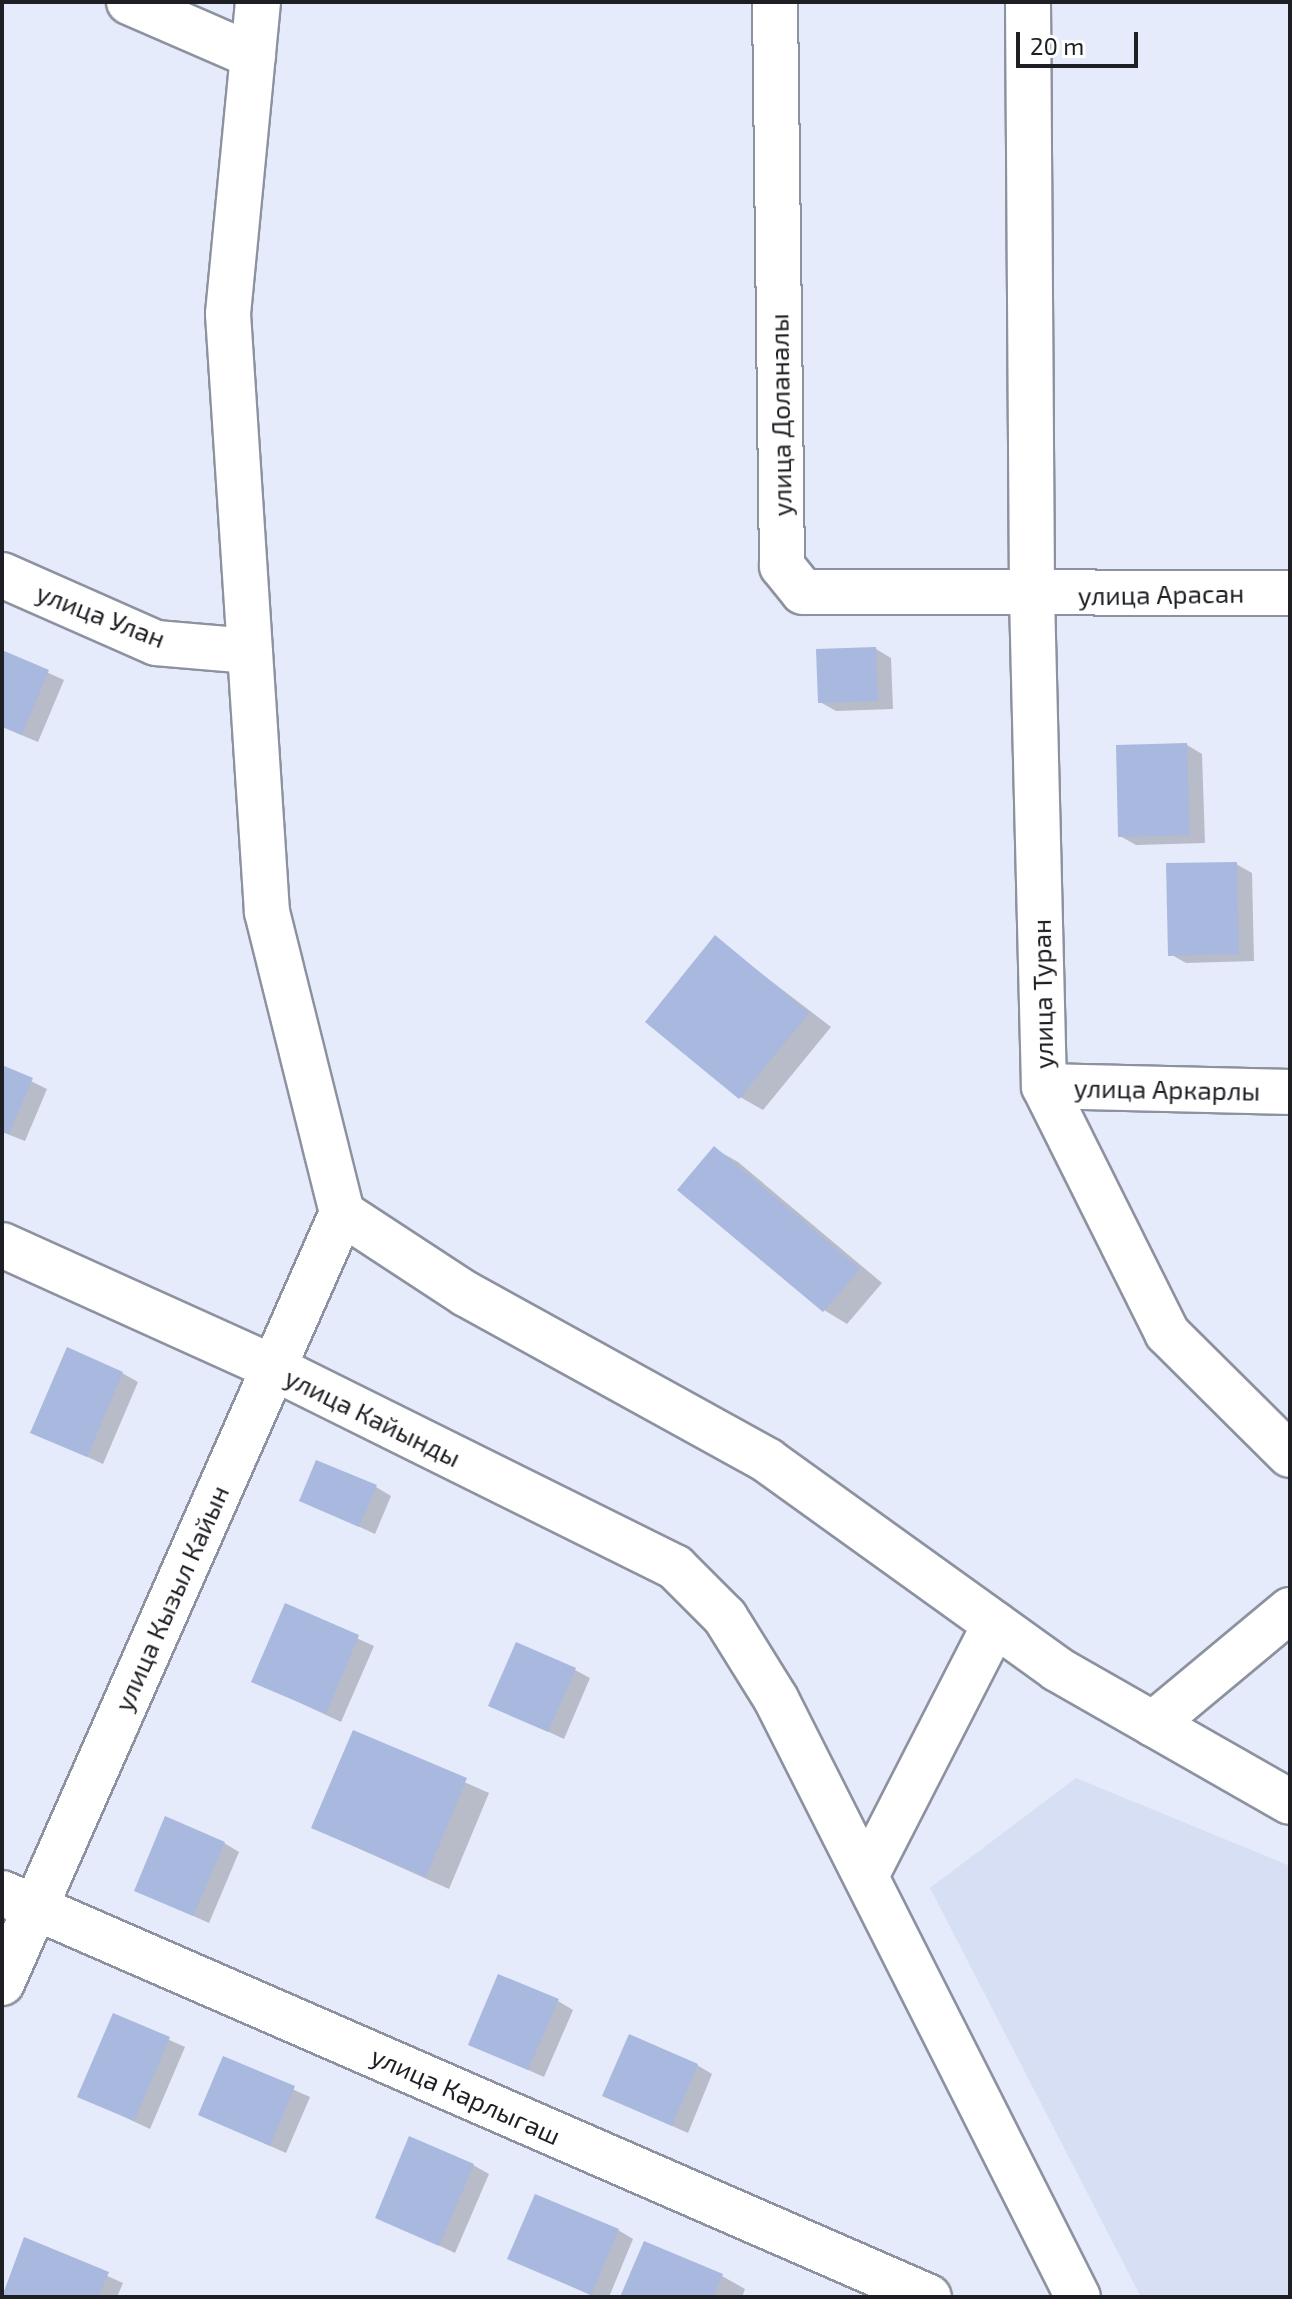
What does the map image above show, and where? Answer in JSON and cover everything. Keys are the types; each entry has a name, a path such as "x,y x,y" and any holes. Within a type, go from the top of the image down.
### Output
{"street":[{"path":"129,2 253,56"},
{"path":"258,2 228,314 267,912 342,1213 466,1294 768,1461 1057,1669 1290,1802"},
{"name":"улица Доланалы","path":"775,2 782,566 803,592 1032,596"},
{"name":"улица Туран","path":"1028,2 1032,596 1044,1086 1167,1333 1290,1455"},
{"name":"улица Улан","path":"2,575 156,643 250,651"},
{"name":"улица Арасан","path":"1032,596 1290,593"},
{"name":"улица Аркарлы","path":"1044,1086 1290,1092"},
{"name":"улица Кызыл Кайын","path":"2,1983 19,1900 342,1213"},
{"name":"улица Кайынды","path":"2,1245 272,1367 675,1567 725,1617 776,1699 1078,2297"},
{"path":"1153,1724 1290,1610"},
{"path":"866,1876 995,1624"},
{"name":"улица Карлыгаш","path":"19,1900 929,2297"}],"shaded area":[{"path":"1076,1778 1290,1866 1290,2297 1141,2297 930,1888"}],"building":[{"path":"876,647 878,701 818,703 816,649"},
{"path":"2,650 49,670 22,735 2,726"},
{"path":"1187,743 1190,835 1118,837 1116,745"},
{"path":"1237,862 1239,954 1168,956 1166,863"},
{"path":"715,935 809,1013 739,1099 645,1022"},
{"path":"2,1065 33,1078 9,1134 2,1131"},
{"path":"714,1146 860,1269 823,1312 677,1190"},
{"path":"67,1347 123,1372 87,1457 30,1433"},
{"path":"316,1460 377,1485 359,1527 299,1501"},
{"path":"285,1603 359,1635 326,1714 251,1682"},
{"path":"516,1642 576,1668 548,1732 488,1706"},
{"path":"353,1730 467,1778 426,1877 311,1828"},
{"path":"165,1816 225,1842 193,1916 134,1891"},
{"path":"498,1974 559,1999 528,2070 468,2045"},
{"path":"113,2013 170,2037 134,2121 77,2097"},
{"path":"629,2034 698,2064 672,2126 602,2096"},
{"path":"223,2056 295,2086 270,2146 198,2115"},
{"path":"409,2136 474,2164 439,2246 375,2218"},
{"path":"535,2194 619,2229 591,2295 507,2259"},
{"path":"24,2237 109,2272 98,2297 2,2297"},
{"path":"644,2241 723,2274 713,2297 620,2297"}]}
